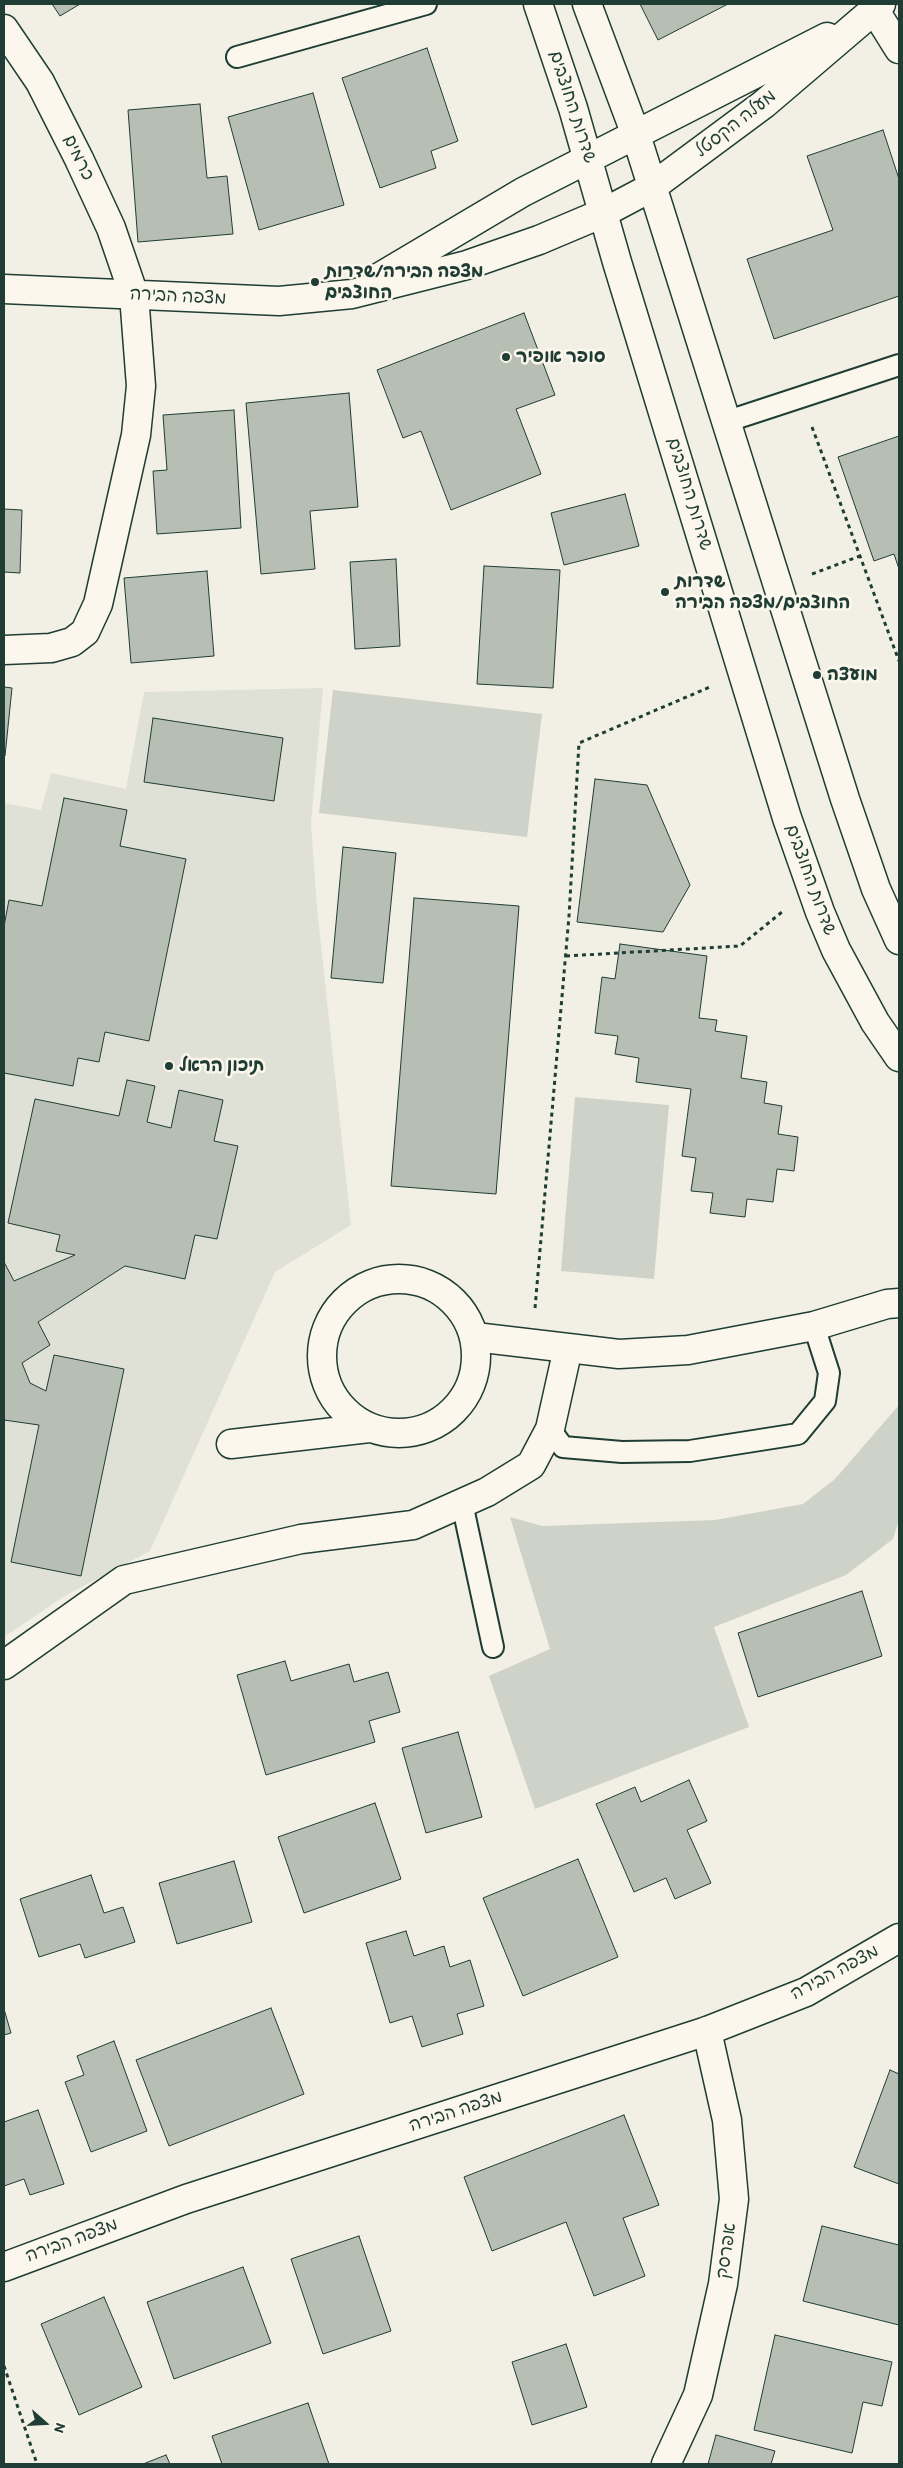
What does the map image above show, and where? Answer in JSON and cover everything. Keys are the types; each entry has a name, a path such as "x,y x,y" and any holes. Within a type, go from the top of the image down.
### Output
{"street":[{"name":"שדרות החוצבים","path":"538,4 589,159 603,213 787,818 836,950 855,987 899,1056"},
{"path":"587,4 636,135 778,587 870,871 899,940"},
{"path":"871,11 899,49"},
{"name":"מעלה הקסטל","path":"636,135 871,11"},
{"name":"מעלה הקסטל","path":"603,213 652,187 764,104 871,11"},
{"name":"כרמים","path":"4,29 40,82 111,228 134,295 141,386 137,425 98,604 85,632 72,642 50,648 4,650"},
{"name":"מצפה הבירה","path":"352,294 523,192 636,135"},
{"name":"מצפה הבירה","path":"4,290 279,301 352,294 467,265 540,240 603,213"},
{"path":"231,1444 369,1428 395,1434 422,1431 446,1419 470,1390 477,1365 475,1337 465,1313 446,1293 422,1281 396,1278 370,1284 347,1298 331,1318 322,1344 323,1371 333,1397 346,1413 369,1428"},
{"path":"475,1337 619,1354 688,1350 814,1326 887,1304 899,1303"},
{"path":"4,1665 124,1580 301,1539 413,1525 487,1492 531,1465 550,1429 568,1348"},
{"name":"מצפה הבירה","path":"4,2267 195,2196 707,2031 806,1992 899,1938"},
{"name":"אפרסק","path":"666,2464 698,2395 723,2284 734,2199 727,2120 707,2031"}],"lane":[{"path":"237,57 426,4"},
{"path":"726,422 899,365"},
{"path":"550,1429 563,1447 622,1452 690,1451 798,1434 825,1401 829,1373 814,1326"},
{"path":"462,1503 492,1647"}],"path":[{"path":"823,456 899,661"},
{"path":"778,587 860,556"},
{"path":"532,1344 565,956 580,744 743,672"},
{"path":"565,956 740,946 812,889"},
{"path":"4,2366 37,2464"}],"shaded area":[{"name":"תיכון הראל","path":"323,688 311,824 317,907 351,1225 275,1272 150,1551 63,1597 4,1637 4,803 41,810 51,773 126,789 144,692"},
{"path":"333,690 542,714 527,837 319,813"},
{"path":"575,1097 669,1105 654,1279 561,1271"},
{"path":"899,1405 899,1520 893,1539 846,1575 714,1627 749,1727 535,1809 489,1676 550,1649 510,1517 542,1526 715,1520 803,1504 835,1479"}],"building":[{"path":"52,4 80,4 60,16"},
{"path":"640,4 728,4 658,40"},
{"path":"427,48 458,141 431,151 436,168 380,188 342,78"},
{"path":"313,93 344,205 259,230 228,117"},
{"path":"200,104 207,178 227,176 233,234 138,242 128,110"},
{"path":"883,130 899,179 899,296 774,339 747,259 833,230 807,156"},
{"path":"524,313 555,395 516,409 541,474 451,510 421,431 403,438 377,370"},
{"path":"349,393 358,507 310,511 315,569 261,574 246,403"},
{"path":"234,410 241,528 157,534 153,471 167,470 163,415"},
{"path":"899,436 899,569 894,554 874,561 838,457"},
{"path":"625,494 639,546 564,565 551,513"},
{"path":"4,509 22,510 20,573 4,572"},
{"path":"396,559 400,646 355,649 350,562"},
{"path":"484,566 560,570 553,688 477,684"},
{"path":"207,571 214,656 131,663 124,578"},
{"path":"4,687 12,688 5,756 4,756"},
{"path":"153,718 283,738 274,801 144,782"},
{"path":"595,779 647,785 690,885 663,932 577,922"},
{"path":"64,798 127,810 120,846 186,859 149,1041 105,1032 99,1062 78,1058 73,1086 4,1073 4,926 9,900 42,906"},
{"path":"343,847 396,853 383,983 331,978"},
{"path":"414,898 519,906 496,1194 391,1186"},
{"path":"620,944 707,956 699,1018 717,1020 715,1031 747,1036 741,1078 767,1082 764,1103 782,1106 778,1134 798,1137 794,1171 777,1169 773,1202 747,1199 745,1217 710,1213 713,1193 691,1191 696,1158 682,1156 691,1089 636,1082 639,1058 615,1054 618,1036 595,1033 602,977 615,979"},
{"path":"127,1080 155,1086 147,1122 171,1128 179,1090 223,1100 214,1141 238,1146 217,1239 195,1235 185,1279 125,1266 38,1322 50,1345 22,1363 30,1383 46,1391 54,1355 124,1369 81,1576 11,1562 39,1425 4,1420 4,1262 14,1281 75,1255 56,1251 60,1235 8,1223 35,1099 119,1116"},
{"path":"862,1591 882,1656 758,1697 738,1633"},
{"path":"285,1661 291,1681 349,1664 354,1682 388,1672 400,1712 369,1721 375,1742 266,1775 237,1675"},
{"path":"458,1732 482,1817 426,1833 402,1748"},
{"path":"689,1780 707,1821 687,1830 711,1883 675,1899 666,1878 634,1892 596,1804 635,1787 641,1802"},
{"path":"375,1803 401,1879 304,1913 278,1837"},
{"path":"578,1859 618,1957 523,1996 483,1898"},
{"path":"234,1861 252,1922 177,1944 159,1883"},
{"path":"91,1875 104,1913 123,1907 135,1942 85,1958 80,1944 39,1957 20,1899"},
{"path":"406,1931 414,1956 444,1946 450,1967 470,1960 484,2006 457,2014 463,2034 422,2047 412,2016 390,2023 366,1943"},
{"path":"271,2008 304,2094 169,2146 136,2060"},
{"path":"4,2009 11,2033 4,2035"},
{"path":"114,2041 147,2131 91,2152 65,2082 84,2075 77,2056"},
{"path":"890,2070 899,2074 899,2184 854,2167"},
{"path":"38,2110 64,2184 30,2195 24,2179 4,2186 4,2122"},
{"path":"624,2115 659,2205 623,2218 645,2276 594,2296 566,2222 492,2251 464,2177"},
{"path":"822,2226 899,2245 899,2325 803,2301"},
{"path":"359,2236 391,2331 323,2354 291,2259"},
{"path":"243,2267 271,2343 174,2379 147,2302"},
{"path":"104,2297 142,2387 79,2415 41,2324"},
{"path":"775,2335 892,2362 882,2406 863,2402 852,2453 754,2430"},
{"path":"566,2344 587,2407 532,2425 512,2362"},
{"path":"308,2403 329,2464 222,2464 212,2436"},
{"path":"716,2435 775,2451 771,2464 708,2464"},
{"path":"166,2455 170,2464 143,2464"}],"place":[{"name":"מצפה הבירה/שדרות החוצבים","path":"315,282"},
{"name":"סופר אופיר","path":"506,357"},
{"name":"שדרות החוצבים/מצפה הבירה","path":"665,592"},
{"name":"מועצה","path":"817,675"},
{"name":"תיכון הראל","path":"169,1066"}]}
